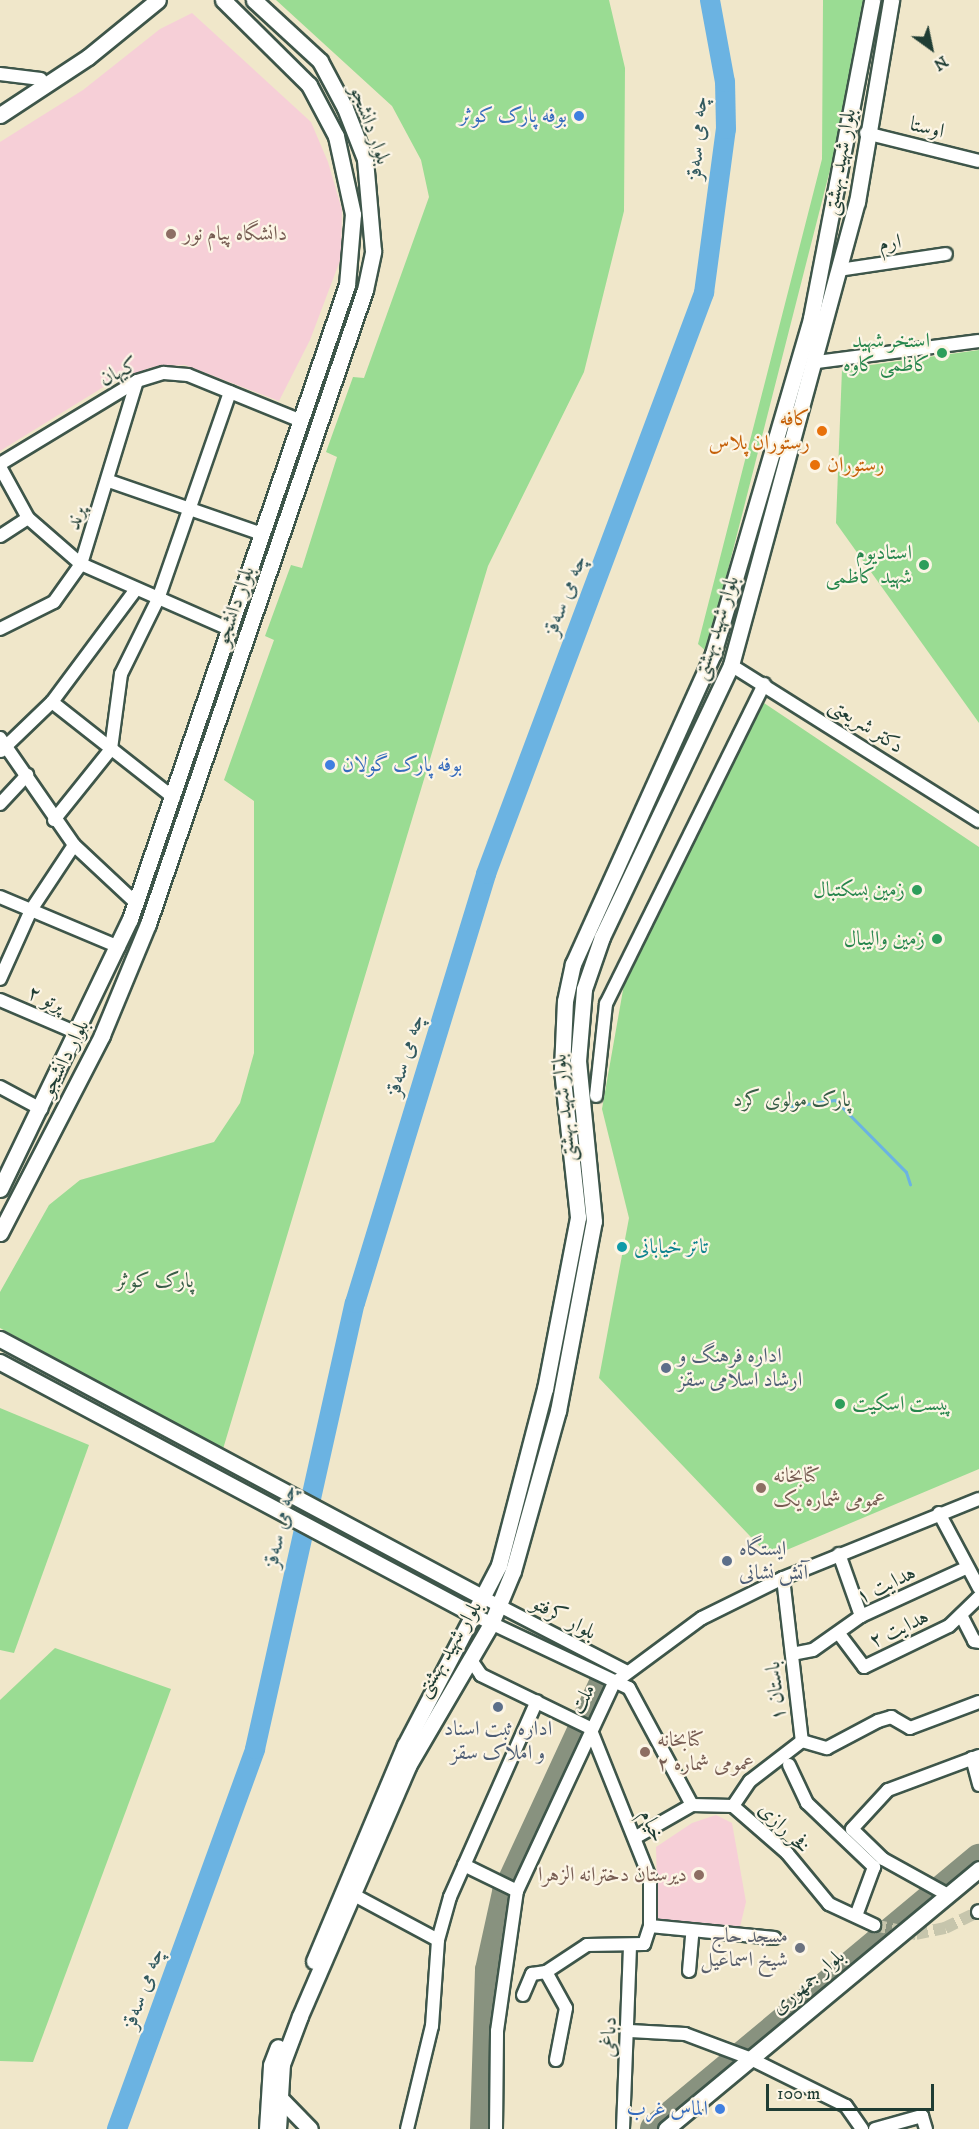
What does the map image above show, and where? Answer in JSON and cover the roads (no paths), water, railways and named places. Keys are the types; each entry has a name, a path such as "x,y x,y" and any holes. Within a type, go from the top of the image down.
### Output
{"main road":[{"path":"0,105 41,80 144,0"},
{"path":"0,115 88,57 158,0"},
{"name":"بلوار دانشجو","path":"0,1189 119,947 130,919 174,798 299,420 347,285 355,239 336,136 309,85 222,0"},
{"name":"بلوار دانشجو","path":"0,1233 102,1035 148,924 365,290 373,252 364,159 328,75 320,61 254,0"},
{"name":"بلوار شهید بهشتی","path":"278,2129 271,2065 405,1745 476,1616 499,1565 544,1389 578,1217 562,1069 565,1001 573,964 713,654 811,318 872,0"},
{"name":"بلوار شهید بهشتی","path":"267,2129 282,2064 432,1718 471,1660 499,1606 558,1411 594,1221 578,1061 584,989 602,937 731,665 817,362 857,202 866,133 891,0"},
{"path":"309,85 328,75"},
{"path":"713,654 731,665"},
{"path":"130,919 148,924"},
{"path":"0,1340 135,1412 444,1588 476,1616"},
{"path":"2,1364 444,1588 484,1598"},
{"name":"بلوار جمهوری","path":"666,2129 979,1869"},
{"path":"274,2093 310,2129"}],"street":[{"path":"0,74 41,80"},
{"name":"اوستا","path":"866,133 979,161"},
{"name":"ارم","path":"839,270 946,254"},
{"path":"817,362 979,341"},
{"name":"کیهان","path":"0,465 137,381 164,373 188,375 299,420"},
{"name":"پرند","path":"0,629 54,602 81,564 109,481 137,381"},
{"path":"54,819 111,749 121,674 159,599 188,507 230,392"},
{"path":"0,465 28,518 81,564 134,592 159,599 231,630"},
{"path":"109,481 262,534"},
{"path":"0,536 28,518"},
{"path":"134,592 52,702 2,745 27,775 54,819 74,845 135,902"},
{"name":"دکتر شریعتی","path":"731,665 979,821"},
{"path":"596,1096 606,1004 764,684"},
{"path":"52,702 174,798"},
{"path":"0,804 27,775"},
{"path":"0,979 31,910 74,845"},
{"path":"0,897 119,947"},
{"name":"پرتو ۲","path":"0,1000 76,1034"},
{"path":"0,1087 41,1109"},
{"name":"ملت","path":"496,2129 496,2031 517,1892 590,1728 614,1683 626,1671 702,1618 783,1578 939,1513 979,1499"},
{"path":"939,1513 966,1568 979,1587"},
{"path":"839,1554 861,1616"},
{"name":"هدایت ۱","path":"792,1654 813,1650 840,1635 861,1616 966,1568"},
{"name":"باستان ۱","path":"733,1806 766,1765 801,1742 783,1578"},
{"name":"هدایت ۲","path":"840,1635 864,1667 933,1635 961,1615 979,1597"},
{"name":"بلوار کرفتو","path":"484,1598 626,1671"},
{"path":"961,1615 976,1641"},
{"path":"476,1616 638,1697 692,1805 636,1837"},
{"path":"471,1660 482,1675 590,1728"},
{"path":"407,2129 432,2026 438,1940 464,1865 537,1701"},
{"path":"801,1742 827,1748 878,1720 891,1717 910,1728 979,1702"},
{"name":"خیام","path":"590,1728 636,1837 650,1878 650,1926 644,1944 630,1946"},
{"path":"948,1894 884,1859 852,1829 888,1790 976,1757 979,1799"},
{"path":"789,1765 807,1803 874,1867 856,1916"},
{"name":"فخر رازی","path":"692,1805 733,1806 787,1853 829,1904 874,1925"},
{"path":"464,1865 517,1892"},
{"path":"354,1895 438,1940"},
{"path":"650,1926 692,1933 774,1938"},
{"path":"689,1971 692,1933"},
{"path":"524,1995 531,1974 546,1972 587,1945 630,1946"},
{"name":"دباغی","path":"623,2129 630,2031 630,1946"},
{"path":"546,1972 566,2008 556,2060"},
{"path":"630,2031 685,2034 749,2058 846,2106 868,2128 922,2116 926,2129"}],"waterway":[{"name":"چە می سەقز","path":"117,2129 255,1749 355,1303 486,874 704,293 726,129 725,82 710,0"},
{"path":"792,1106 835,1100 906,1172 910,1184"}],"tunnel":[{"path":"874,1925 916,1934 945,1928 978,1912"}],"place":[{"name":"بوفه پارک کوثر","path":"579,116"},
{"name":"دانشگاه پیام نور","path":"171,234"},
{"name":"استخر شهید کاظمی کاوه","path":"942,353"},
{"name":"کافه رستوران پلاس","path":"822,431"},
{"name":"رستوران","path":"815,465"},
{"name":"استادیوم شهید کاظمی","path":"924,565"},
{"name":"بوفه پارک گولان","path":"330,765"},
{"name":"زمین بسکتبال","path":"917,890"},
{"name":"زمین والیبال","path":"937,939"},
{"name":"تاتر خیابانی","path":"622,1247"},
{"name":"اداره فرهنگ و ارشاد اسلامی سقز","path":"666,1368"},
{"name":"پیست اسکیت","path":"840,1404"},
{"name":"کتابخانه عمومی شماره یک","path":"761,1488"},
{"name":"ایستگاه آتش نشانی","path":"727,1561"},
{"name":"اداره ثبت اسناد و املاک سقز","path":"498,1707"},
{"name":"کتابخانه عمومی شماره ۲","path":"645,1752"},
{"name":"دیرستان دخترانه الزهرا","path":"699,1875"},
{"name":"مسجد حاج شیخ اسماعیل","path":"800,1948"},
{"name":"الماس غرب","path":"720,2109"}],"park label":[{"name":"پارک مولوی کرد","path":"792,1100"},
{"name":"پارک کوثر","path":"155,1281"}]}
